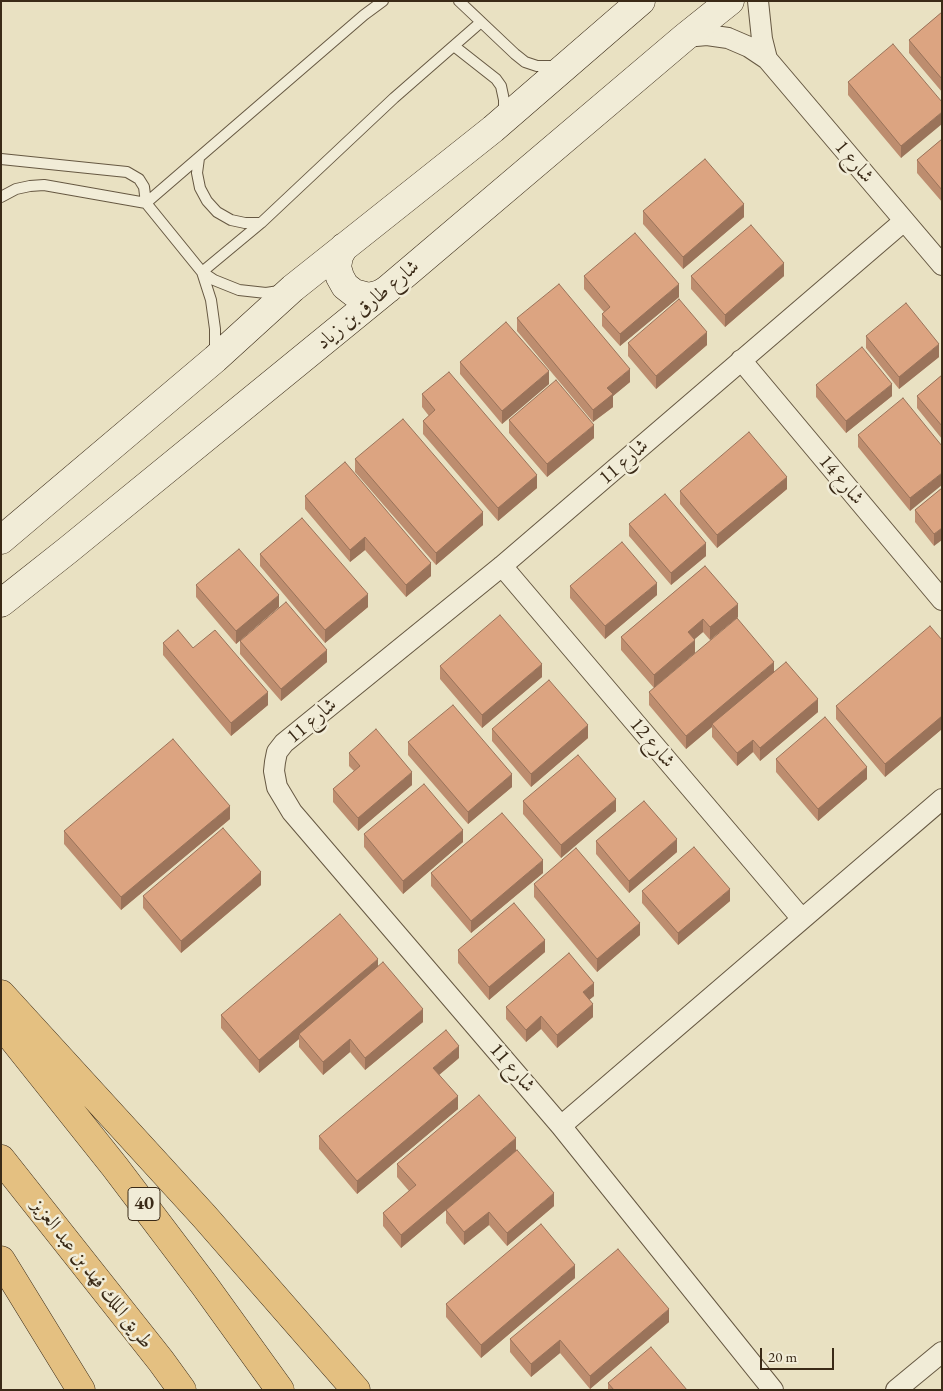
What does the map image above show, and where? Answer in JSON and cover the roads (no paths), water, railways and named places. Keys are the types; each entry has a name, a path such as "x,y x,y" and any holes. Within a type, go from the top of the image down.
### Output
{"highway":[{"path":"1,994 198,1209 356,1390"},
{"name":"40","path":"1,1024 115,1167 205,1286 280,1390"},
{"name":"طريق الملك فهد بن عبد العزيز","path":"1,1159 182,1390"},
{"path":"1,1260 81,1390"}],"main road":[{"path":"1,540 215,359 293,288 493,129 642,1"},
{"name":"شارع طارق بن زياد","path":"1,603 389,288 730,1"},
{"path":"344,247 339,256 337,267 340,278 345,286 354,293 369,297 380,294 389,288"}],"street":[{"name":"شارع 1","path":"758,1 760,25 767,59"},
{"name":"شارع 1","path":"685,37 707,35 728,38 749,46 767,59 942,265"},
{"name":"شارع 11","path":"773,1390 561,1126 292,812 280,794 275,780 275,762 277,752 284,743 502,566 904,221"},
{"name":"شارع 14","path":"741,360 942,600"},
{"name":"شارع 12","path":"502,566 802,919"},
{"path":"561,1126 942,799"},
{"path":"896,1390 942,1352"}],"lane":[{"path":"146,203 382,1"},
{"path":"459,1 525,62 537,66 550,67 562,65 574,59"},
{"path":"202,272 260,223 394,98 481,22"},
{"path":"454,46 496,79 501,86 504,94 504,107 493,129"},
{"path":"198,158 197,173 200,188 207,201 217,212 231,220 245,223 260,223"},
{"path":"1,159 127,172 139,179 144,187 146,203 202,272 214,280 239,290 266,293 293,288"},
{"path":"1,197 16,189 44,185 146,203"},
{"path":"202,272 211,300 215,329 215,359"}]}
